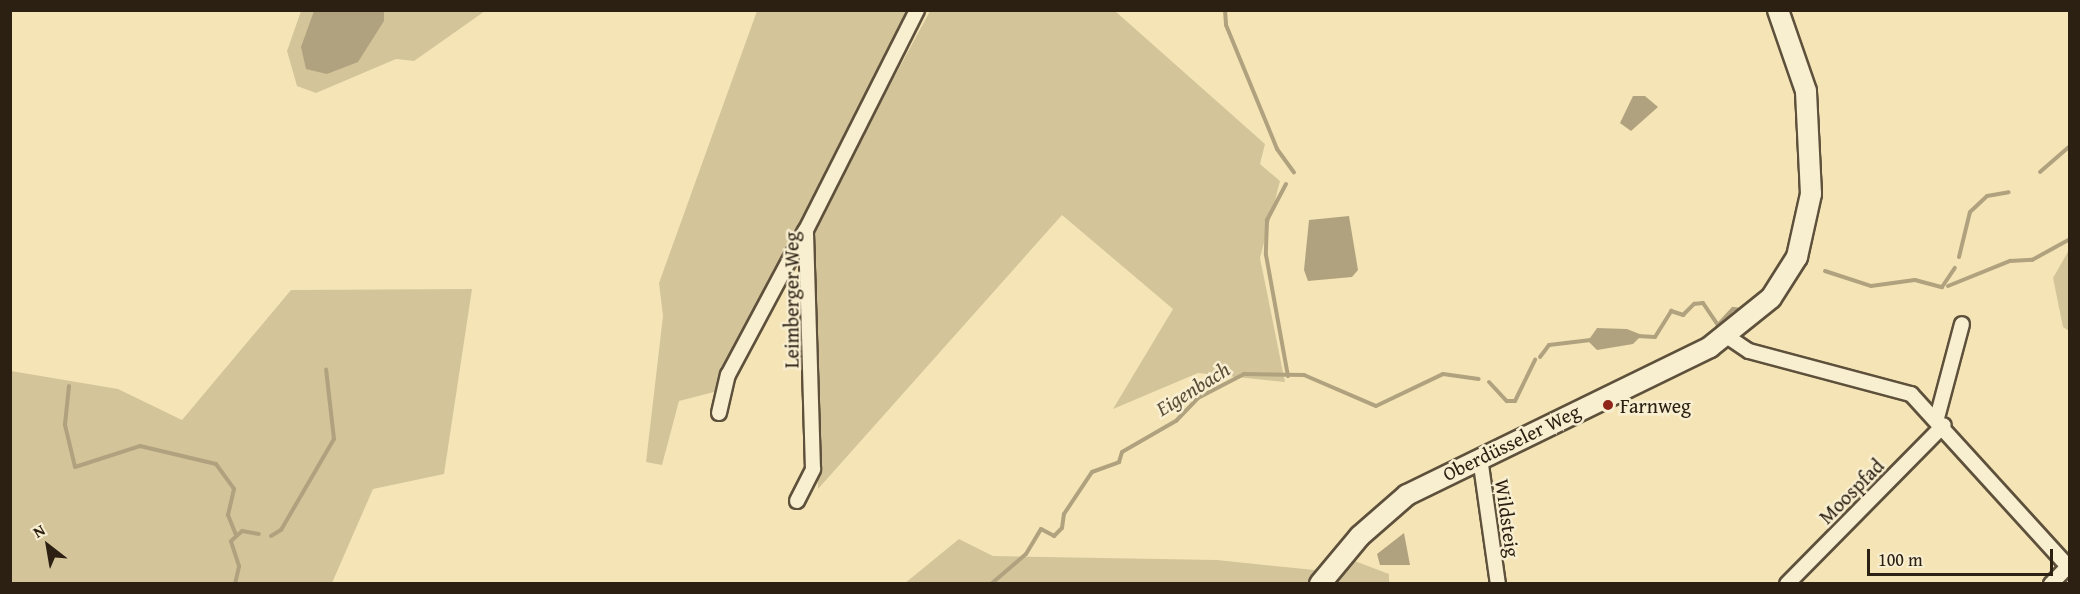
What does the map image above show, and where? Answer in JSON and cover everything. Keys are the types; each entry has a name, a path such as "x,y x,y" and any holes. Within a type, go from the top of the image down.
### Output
{"street":[{"name":"Leimberger Weg","path":"797,501 813,470 806,230 917,10"},
{"name":"Oberdüsseler Weg","path":"1320,584 1391,507 1480,458 1728,337 1771,298 1789,274 1808,220 1811,146 1806,92 1778,10"},
{"path":"719,413 728,375 806,230"},
{"path":"1940,422 1962,324"},
{"path":"1728,337 1749,351 1898,388 1924,403 2069,566 2051,584"},
{"name":"Moospfad","path":"1787,584 1940,422"},
{"name":"Wildsteig","path":"1480,458 1498,584"}],"shaded area":[{"path":"301,11 485,11 414,61 396,59 316,93 297,86 287,51"},
{"path":"314,11 384,11 384,21 358,62 327,74 306,69 301,47"},
{"path":"757,11 915,11 718,391 679,401 662,465 646,462 663,316 659,283"},
{"path":"930,11 1115,11 1265,144 1260,164 1280,181 1260,258 1285,382 1198,373 1113,409 1173,309 1062,215 818,489 812,229"},
{"path":"1633,96 1645,96 1658,107 1631,131 1620,123"},
{"path":"1349,216 1358,270 1352,277 1308,281 1304,270 1309,220"},
{"path":"2069,250 2070,331 2063,327 2053,278"},
{"path":"472,289 444,474 373,489 332,583 11,583 11,371 118,389 182,420 291,290"},
{"path":"1597,328 1627,329 1642,335 1633,344 1597,350 1588,341"},
{"path":"1404,533 1410,565 1380,565 1377,554"},
{"path":"959,539 993,556 1217,560 1324,571 1352,560 1389,574 1389,584 904,584"}],"waterway":[{"path":"1225,10 1226,25 1277,149 1294,172"},
{"name":"Eigenbach","path":"2040,172 2070,146"},
{"path":"1286,184 1267,220 1266,255 1288,376"},
{"name":"Eigenbach","path":"1959,257 1970,212 1987,196 2009,192"},
{"path":"1948,286 2010,261 2032,260 2070,239"},
{"name":"Eigenbach","path":"1825,271 1871,286 1915,280 1942,287 1955,268"},
{"name":"Eigenbach","path":"1637,336 1655,337 1671,311 1683,315 1694,304 1703,303 1718,325 1733,309 1743,310"},
{"name":"Eigenbach","path":"1540,357 1549,345 1591,340"},
{"name":"Eigenbach","path":"1489,382 1507,401 1515,401 1535,360"},
{"path":"271,536 281,530 334,439 326,369"},
{"name":"Eigenbach","path":"991,584 1026,554 1041,529 1054,536 1062,528 1064,514 1092,472 1119,462 1122,452 1176,421 1198,398 1244,374 1304,375 1376,406 1443,374 1479,379"},
{"path":"69,386 65,425 75,467 140,446 216,464 234,489 228,515 236,535"},
{"path":"235,584 239,566 231,541 242,531 259,534"}],"place":[{"name":"Farnweg","path":"1608,405"}]}
